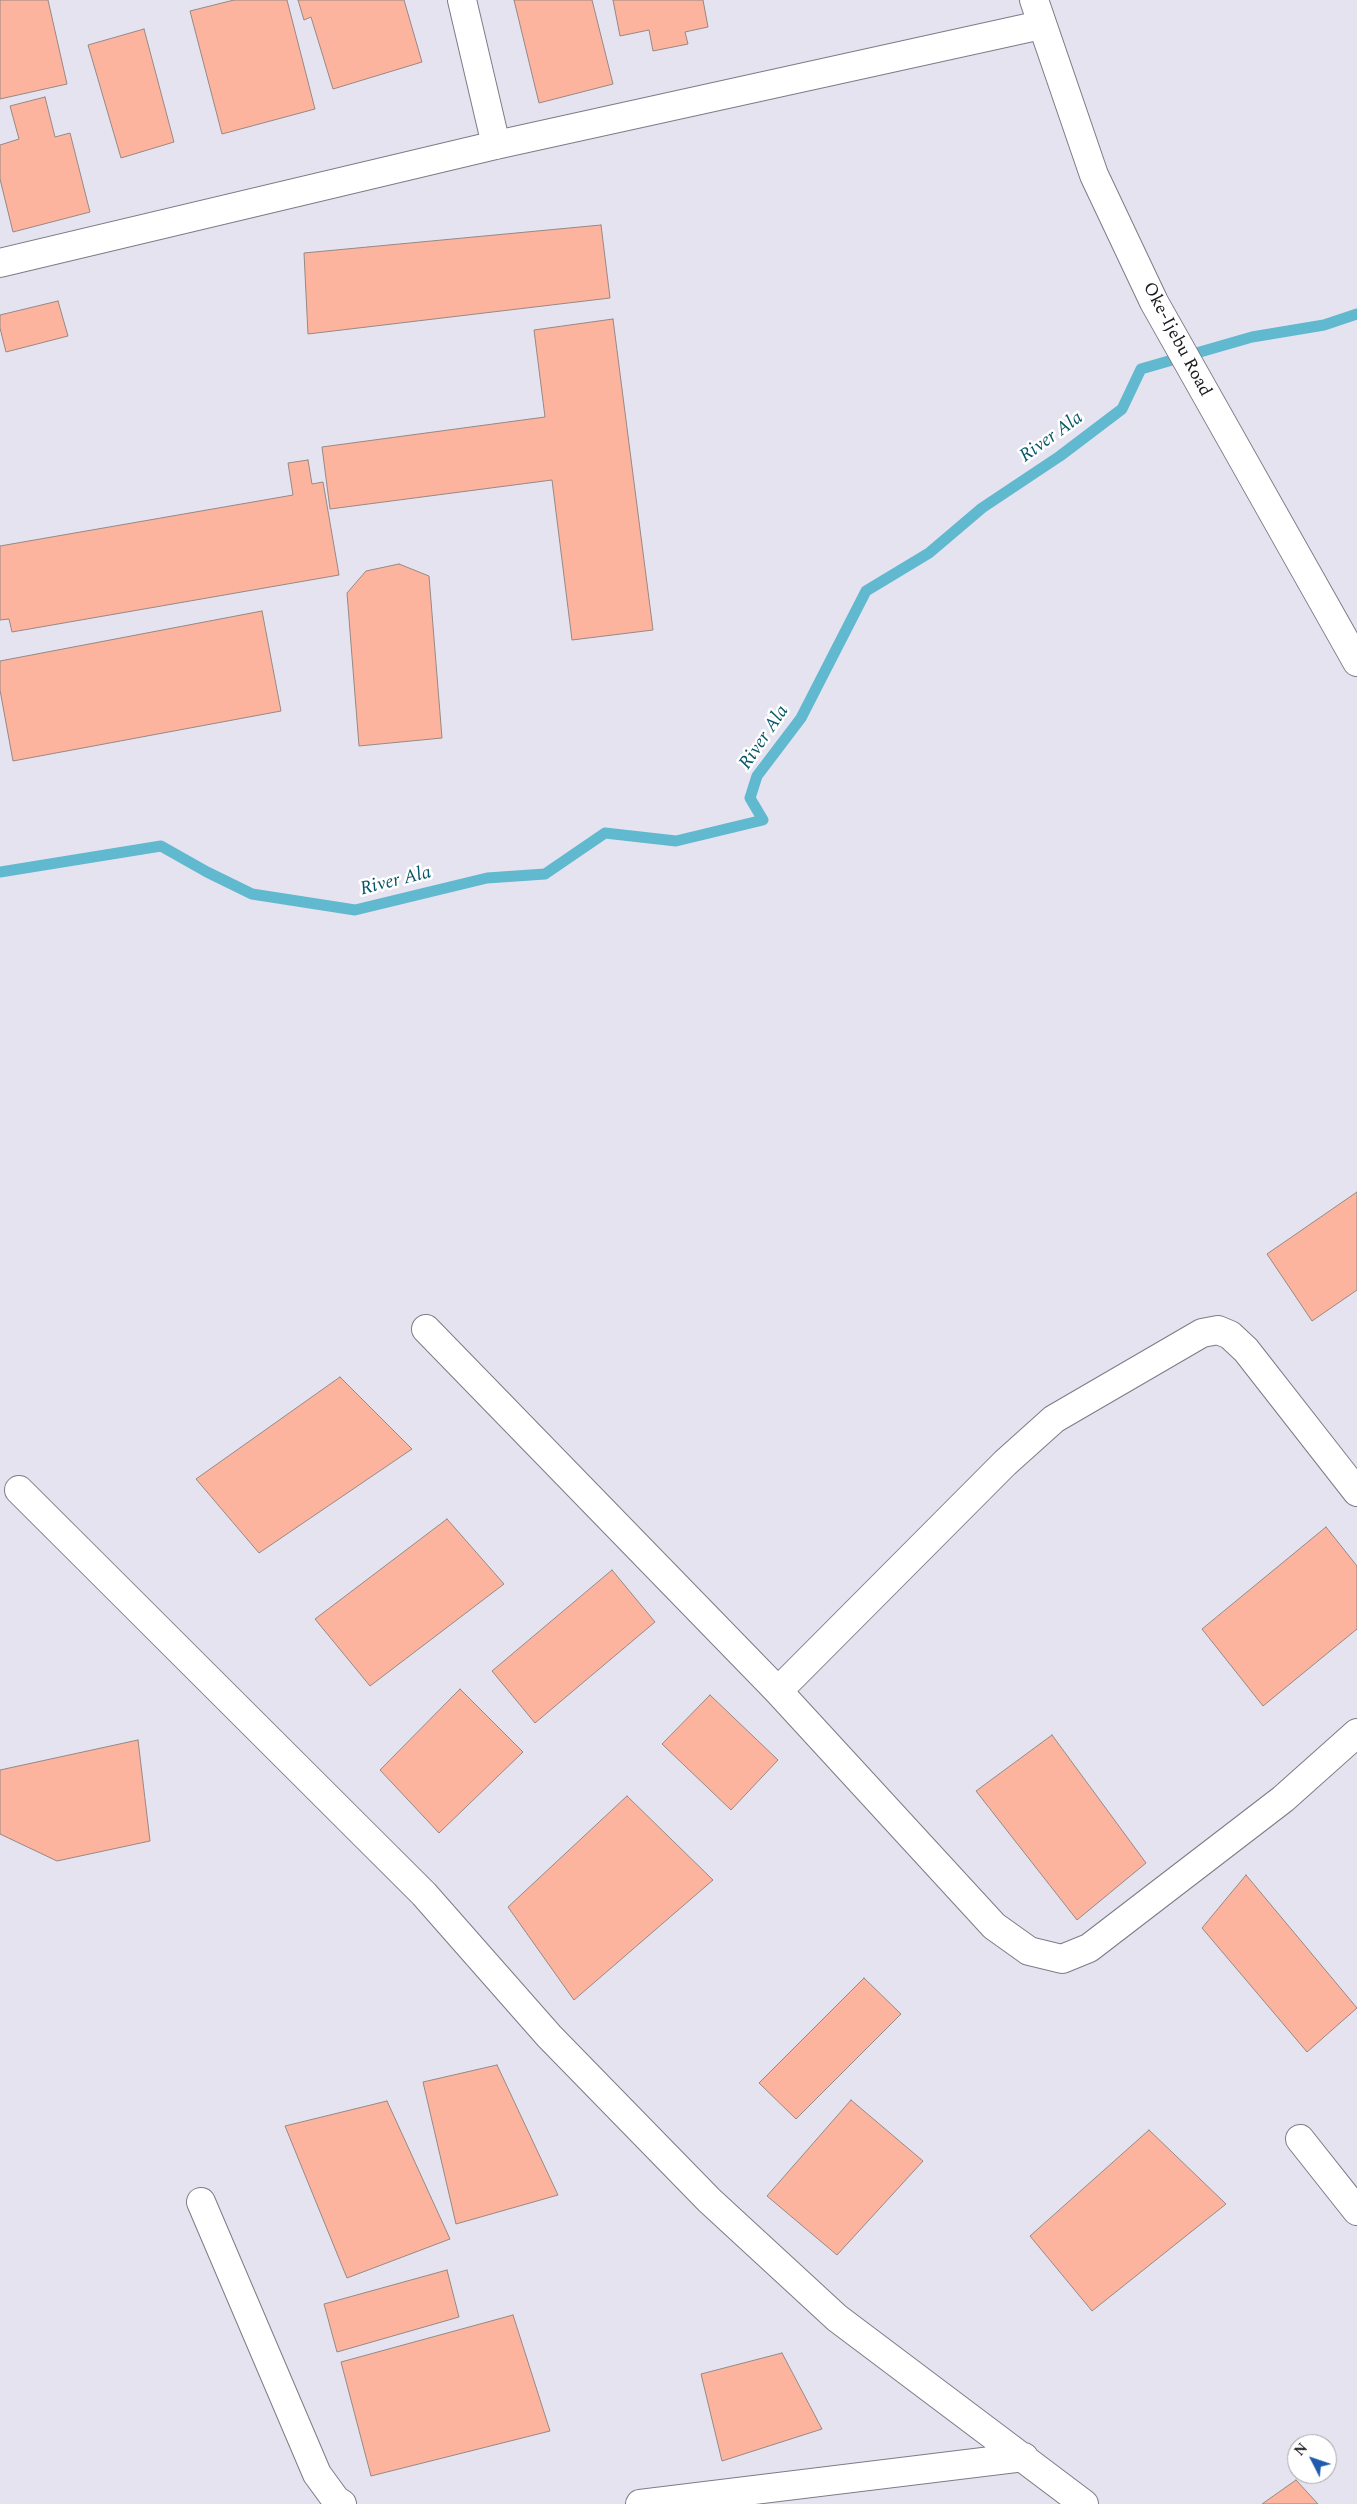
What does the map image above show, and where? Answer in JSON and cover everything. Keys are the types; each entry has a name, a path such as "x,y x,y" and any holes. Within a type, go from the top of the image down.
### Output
{"street":[{"path":"462,0 496,145"},
{"path":"0,264 1038,12"},
{"name":"Oke-Ijebu Road","path":"1038,12 1094,175 1154,302 1357,662"},
{"path":"426,1329 778,1691 994,1926 1029,1951 1062,1959 1089,1948 1283,1799 1357,1733"},
{"path":"778,1691 1004,1463 1054,1419 1202,1333 1218,1330 1230,1335 1246,1350 1357,1492"},
{"path":"19,1490 424,1894 549,2036 709,2200 837,2318 1084,2504"},
{"path":"1300,2139 1357,2211"},
{"path":"201,2202 317,2474 336,2500 342,2504"},
{"path":"640,2504 1024,2457"}],"building":[{"path":"0,0 48,0 67,84 0,99"},
{"path":"234,0 287,0 315,109 222,134 190,11"},
{"path":"298,0 404,0 422,62 333,89 311,17 304,20"},
{"path":"514,0 592,0 613,84 539,103"},
{"path":"613,0 703,0 708,27 685,32 688,44 653,51 649,30 620,36"},
{"path":"144,29 174,142 121,158 88,45"},
{"path":"45,97 55,137 70,133 90,212 13,232 0,179 0,145 19,139 10,106"},
{"path":"601,225 610,298 308,334 304,253"},
{"path":"58,301 68,336 6,352 0,328 0,315"},
{"path":"613,319 653,630 572,640 552,480 330,509 322,447 545,417 534,330"},
{"path":"308,460 312,484 323,482 339,575 12,632 9,619 0,620 0,546 293,495 288,463"},
{"path":"399,564 429,576 442,738 359,746 347,593 366,571"},
{"path":"262,611 281,711 13,761 0,690 0,661"},
{"path":"1357,1192 1357,1290 1312,1321 1267,1254"},
{"path":"340,1377 412,1449 259,1553 196,1479"},
{"path":"447,1519 504,1584 370,1686 315,1619"},
{"path":"1326,1527 1357,1566 1357,1629 1263,1706 1202,1629"},
{"path":"612,1570 655,1622 535,1723 492,1671"},
{"path":"460,1689 523,1752 439,1833 380,1770"},
{"path":"710,1695 778,1760 731,1810 662,1744"},
{"path":"1052,1735 1146,1863 1077,1920 976,1791"},
{"path":"138,1740 150,1841 57,1861 0,1834 0,1770"},
{"path":"627,1796 713,1880 574,2000 508,1907"},
{"path":"1246,1875 1357,2008 1307,2052 1202,1928"},
{"path":"864,1978 901,2014 796,2119 759,2083"},
{"path":"497,2065 558,2195 456,2224 423,2082"},
{"path":"851,2100 923,2161 837,2255 767,2196"},
{"path":"387,2101 450,2239 347,2278 285,2126"},
{"path":"1149,2130 1226,2204 1092,2311 1030,2236"},
{"path":"447,2270 459,2317 337,2352 324,2304"},
{"path":"513,2315 550,2431 371,2476 341,2362"},
{"path":"782,2353 822,2429 722,2461 701,2374"},
{"path":"1290,2484 1300,2484 1318,2504 1262,2504"}],"waterway":[{"name":"River Ala","path":"0,872 161,846 207,872 252,894 355,910 487,878 545,874 605,833 676,841 763,820 750,798 757,776 801,718 866,591 929,553 982,508 1060,456 1122,409 1141,369 1252,337 1324,325 1357,314"}]}
